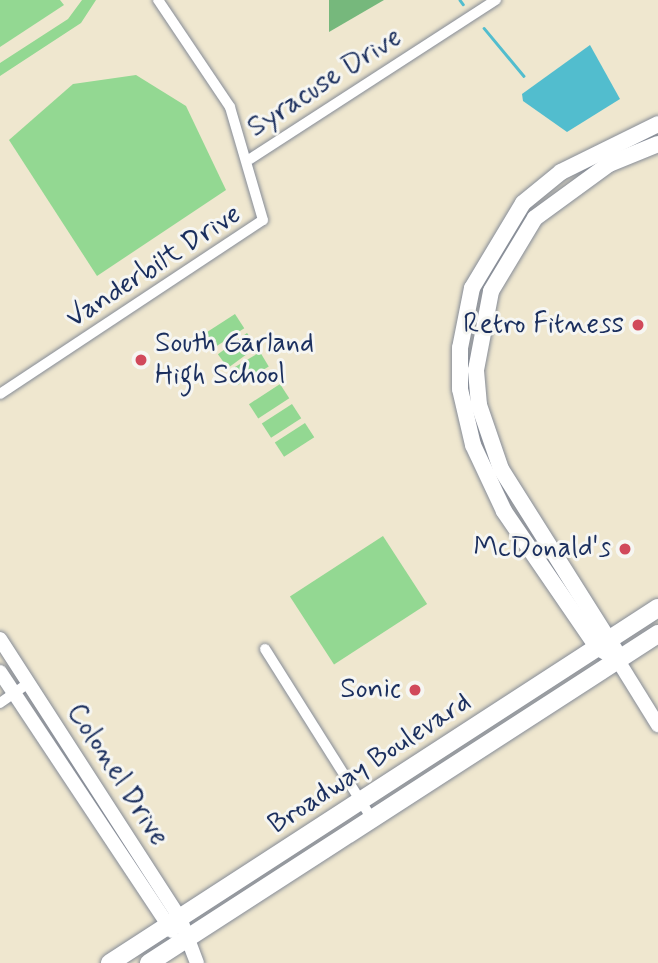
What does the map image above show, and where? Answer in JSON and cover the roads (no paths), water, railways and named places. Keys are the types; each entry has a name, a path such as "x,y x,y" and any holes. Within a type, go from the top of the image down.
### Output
{"main road":[{"path":"617,659 504,511 473,445 460,389 462,323 493,245 523,203 561,172 658,124"},
{"path":"604,642 501,469 479,405 476,370 491,291 535,218 609,164 658,144"},
{"name":"Broadway Boulevard","path":"110,963 658,608"},
{"name":"Broadway Boulevard","path":"149,963 374,822 505,732 658,634"},
{"path":"494,714 505,732"},
{"path":"283,851 295,871"}],"street":[{"name":"Vanderbilt Drive","path":"0,394 258,228 265,211 250,159 230,107 158,0"},
{"name":"Syracuse Drive","path":"250,159 496,0"},
{"name":"Colonel Drive","path":"0,639 197,963"},
{"path":"265,649 374,822"},
{"path":"617,659 658,725"},
{"name":"Colonel Drive","path":"0,672 173,922"},
{"path":"0,702 29,683"}],"water":[{"path":"590,45 620,99 567,132 523,101 522,94"}],"waterway":[{"path":"460,0 463,4"},
{"path":"484,28 524,76"}],"place":[{"name":"Retro Fitness","path":"638,325"},
{"name":"South Garland High School","path":"141,360"},
{"name":"McDonald's","path":"625,549"},
{"name":"Sonic","path":"415,690"}]}
